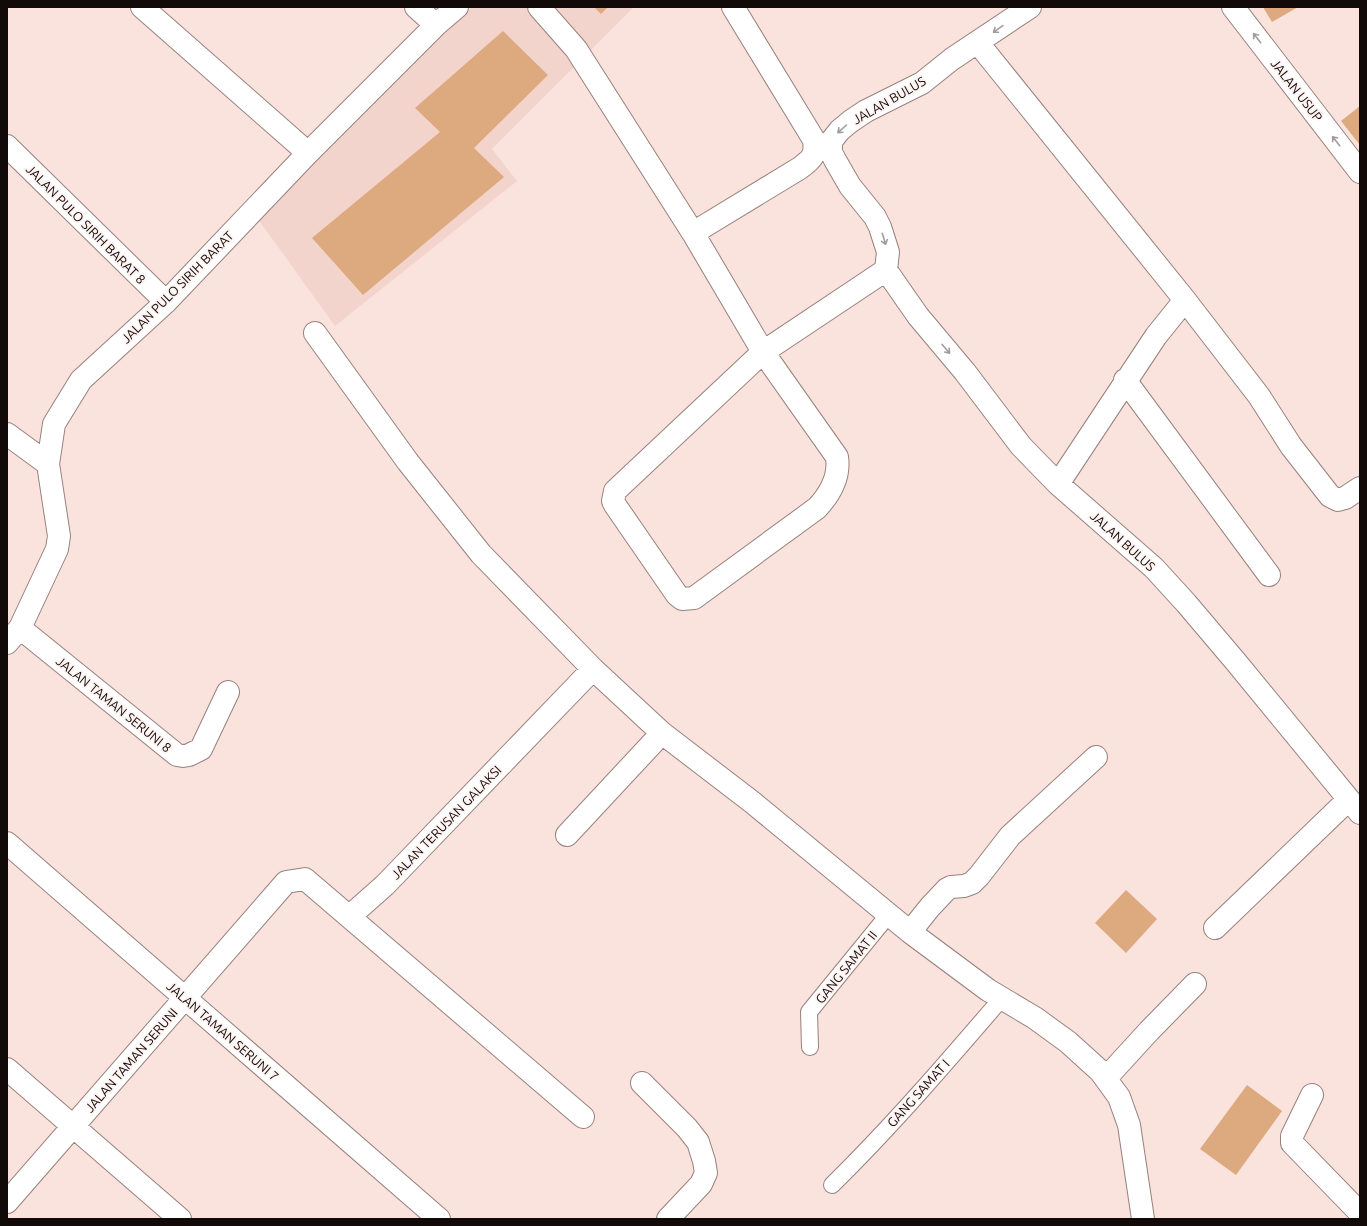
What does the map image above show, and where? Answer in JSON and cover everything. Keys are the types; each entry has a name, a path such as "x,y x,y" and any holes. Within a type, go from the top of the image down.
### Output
{"street":[{"path":"142,7 308,153"},
{"path":"416,7 436,25"},
{"name":"JALAN PULO SIRIH BARAT","path":"13,636 54,556 58,543 48,464 54,424 81,380 166,302 308,153 436,25 457,7"},
{"path":"539,7 576,49 693,233 763,352 837,457 838,464 833,485 828,497 817,508 700,594 694,598 682,599 677,595 615,505 613,501 615,491 763,352 886,270"},
{"path":"693,233 800,168 810,160 814,153 814,140 732,7"},
{"name":"JALAN BULUS","path":"1030,7 952,59 922,83 866,111 851,121 840,130 832,140 830,145 835,160 850,186 875,217 880,227 888,252 886,270 918,316 966,372 1021,446 1058,484 1154,568 1231,656 1354,806"},
{"name":"JALAN USUP","path":"1233,7 1360,172"},
{"path":"978,43 1185,300 1259,396 1291,446 1330,496 1338,500 1345,498 1360,488"},
{"name":"JALAN PULO SIRIH BARAT 8","path":"7,146 166,302"},
{"path":"1058,484 1125,380 1156,336 1185,300"},
{"path":"315,333 408,462 482,554 593,669 662,733 752,802 910,932 982,986 1034,1018 1068,1042 1100,1071 1119,1097 1129,1125 1144,1219"},
{"path":"1125,380 1269,574"},
{"path":"7,434 48,464"},
{"name":"JALAN TAMAN SERUNI 8","path":"13,636 177,755 189,755 201,749 228,692"},
{"name":"JALAN TERUSAN GALAKSI","path":"350,916 391,879 593,669"},
{"path":"567,835 662,733"},
{"path":"910,932 947,889 972,884 1010,836 1096,757"},
{"path":"1215,928 1354,806"},
{"name":"JALAN TAMAN SERUNI 7","path":"7,843 439,1219"},
{"name":"JALAN TAMAN SERUNI","path":"7,1202 286,882 305,879 350,916"},
{"path":"350,916 583,1117"},
{"path":"1106,1078 1195,984"},
{"path":"7,1068 180,1219"},
{"path":"642,1083 687,1128 698,1142 704,1161 706,1173 701,1184 668,1219"},
{"path":"1312,1095 1292,1136 1292,1143 1360,1213"}],"lane":[{"name":"GANG SAMAT II","path":"810,1047 809,1012 889,914"},
{"name":"GANG SAMAT I","path":"832,1184 865,1152 902,1112 1002,998"}],"shaded area":[{"path":"472,7 634,7 492,149 517,181 335,326 255,215"}],"building":[{"path":"594,7 608,7 601,14"},
{"path":"1263,7 1298,7 1272,22"},
{"path":"503,31 548,75 474,148 504,177 363,295 312,238 440,132 415,108"},
{"path":"1360,106 1360,145 1341,121"},
{"path":"1126,890 1157,919 1126,953 1095,923"},
{"path":"1247,1085 1282,1111 1236,1175 1200,1149"}]}
